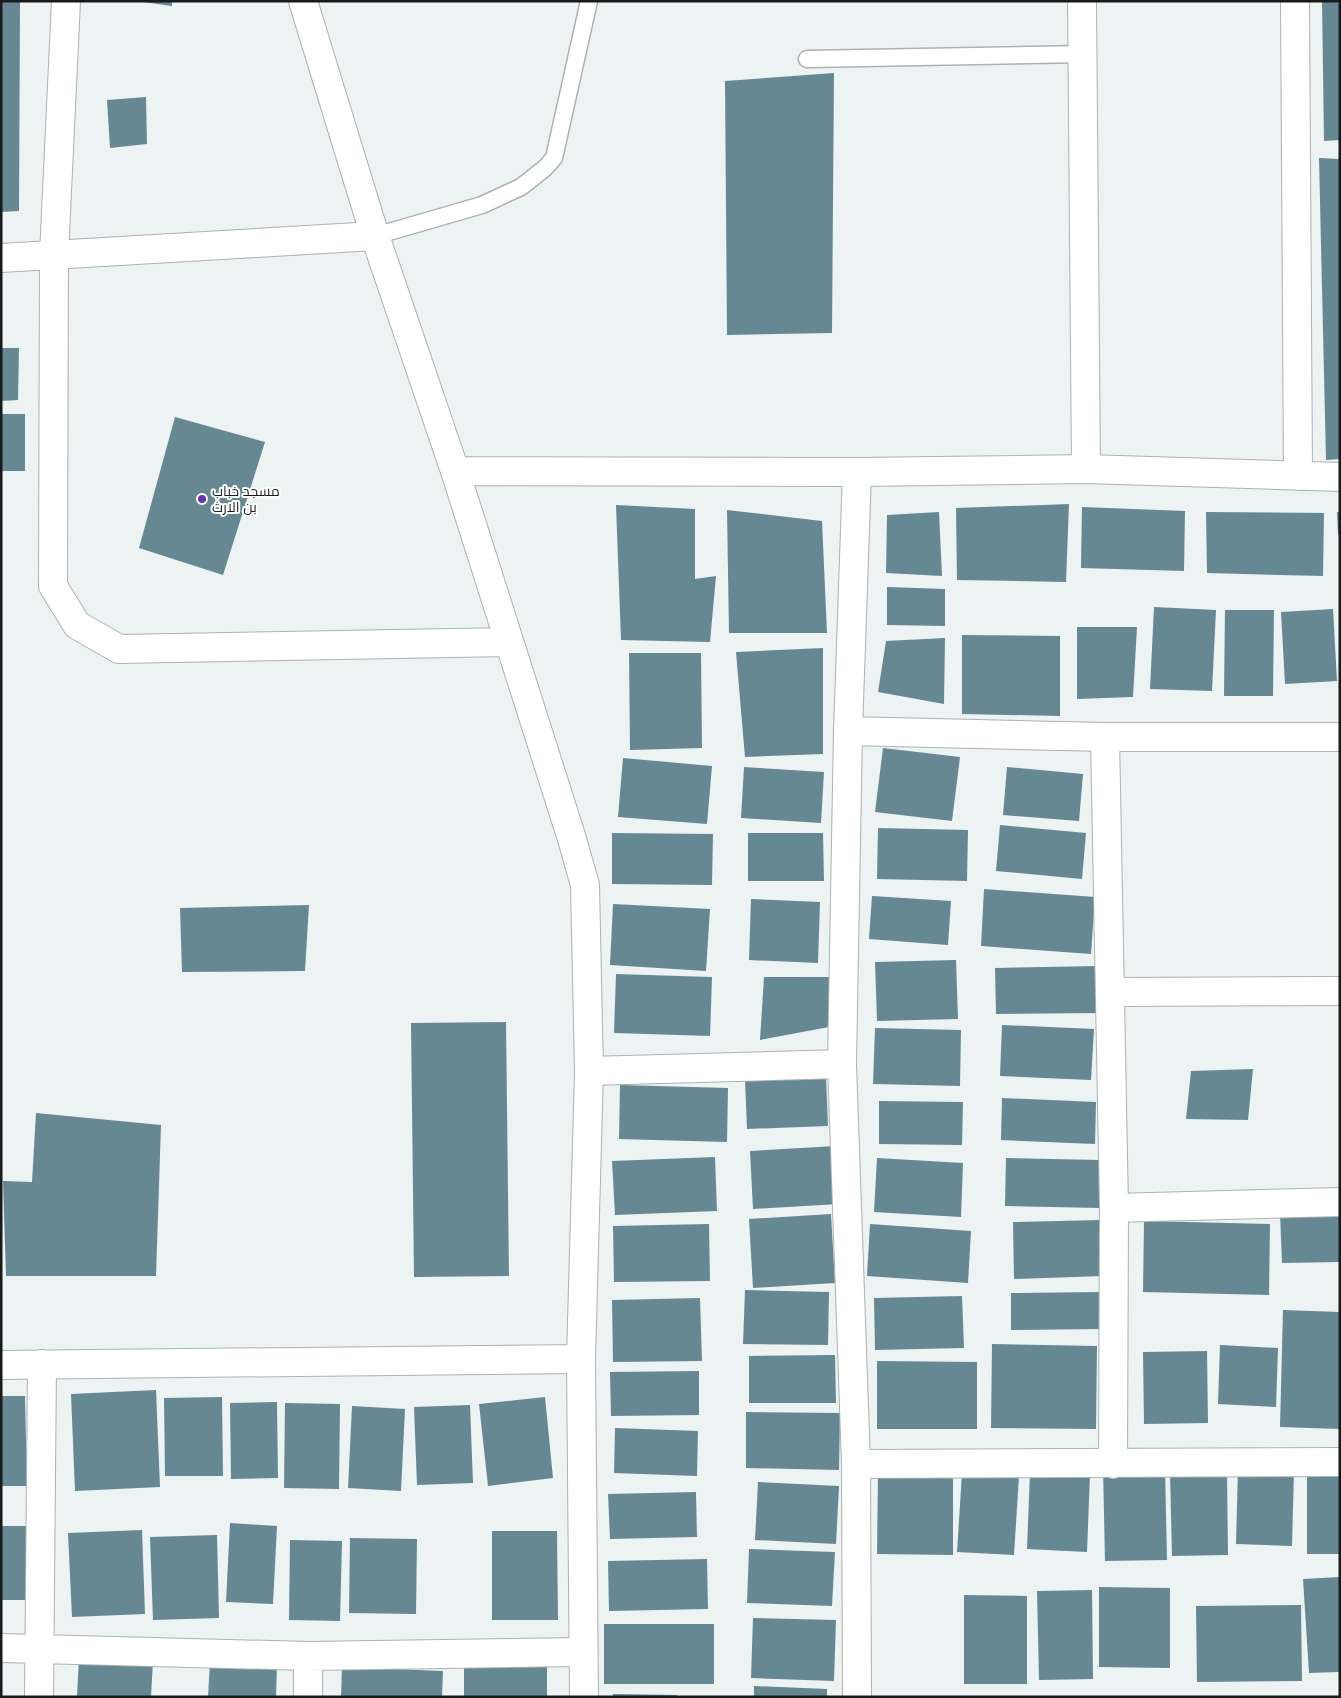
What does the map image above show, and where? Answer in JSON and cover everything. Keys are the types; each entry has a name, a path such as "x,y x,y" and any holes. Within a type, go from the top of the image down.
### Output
{"street":[{"path":"66,1 54,255 53,586 77,625 118,648 509,642"},
{"path":"303,1 375,236 455,471 585,885 589,1072 581,1359 584,1697"},
{"path":"1082,1 1086,470"},
{"path":"1295,1 1298,476"},
{"path":"1,258 375,236"},
{"path":"455,471 857,472 1086,470 1340,477"},
{"path":"857,472 848,731 842,1064 856,1464 857,1697"},
{"path":"848,731 1105,737 1340,737"},
{"path":"1105,737 1114,1208 1113,1464"},
{"path":"1110,992 1340,991"},
{"path":"589,1072 842,1064"},
{"path":"1114,1208 1340,1202"},
{"path":"1,1365 581,1359"},
{"path":"39,1697 42,1364"},
{"path":"856,1464 1340,1462"},
{"path":"1,1648 308,1656 583,1652"},
{"path":"308,1656 308,1697"}],"lane":[{"path":"375,236 482,205 521,187 545,168 554,158 589,1"},
{"path":"807,59 1083,54"}],"building":[{"path":"1,1 20,1 19,211 1,212"},
{"path":"172,1 172,6 143,2"},
{"path":"1322,1 1340,1 1340,140 1324,141"},
{"path":"834,73 832,333 727,335 725,81"},
{"path":"146,97 147,144 110,148 107,100"},
{"path":"1319,158 1340,159 1340,459 1326,460"},
{"path":"1,348 19,348 18,400 1,401"},
{"path":"1,414 25,414 25,471 1,471"},
{"path":"175,417 265,442 223,575 139,548"},
{"path":"1069,504 1066,582 957,580 956,508"},
{"path":"616,505 695,509 695,579 716,576 710,642 621,640"},
{"path":"1082,507 1185,511 1184,571 1081,568"},
{"path":"727,510 822,521 827,633 729,633"},
{"path":"939,512 942,576 886,573 887,515"},
{"path":"1206,512 1324,513 1323,576 1207,573"},
{"path":"1337,512 1340,512 1340,534 1338,534"},
{"path":"887,587 945,589 945,626 887,625"},
{"path":"1154,607 1216,610 1212,691 1150,689"},
{"path":"1333,609 1337,681 1285,684 1281,612"},
{"path":"1225,610 1274,610 1273,696 1224,696"},
{"path":"1077,627 1137,627 1133,697 1077,699"},
{"path":"962,635 1060,636 1060,716 962,714"},
{"path":"945,638 944,704 878,692 886,641"},
{"path":"823,648 823,754 745,757 736,652"},
{"path":"629,653 701,653 702,748 630,750"},
{"path":"883,748 960,757 952,821 875,812"},
{"path":"623,758 712,766 707,824 618,817"},
{"path":"744,767 824,772 821,823 741,818"},
{"path":"1007,767 1083,774 1079,821 1003,815"},
{"path":"1000,825 1086,833 1082,879 996,871"},
{"path":"878,828 968,830 967,881 877,879"},
{"path":"612,833 713,834 712,885 612,884"},
{"path":"748,833 823,833 824,881 748,881"},
{"path":"984,889 1095,897 1091,954 981,946"},
{"path":"872,896 951,901 948,945 869,939"},
{"path":"751,899 820,902 818,963 749,960"},
{"path":"613,904 710,909 706,971 610,965"},
{"path":"309,905 305,971 182,972 180,908"},
{"path":"956,960 958,1019 877,1021 875,962"},
{"path":"1100,966 1101,1013 996,1014 995,968"},
{"path":"616,974 712,977 710,1036 614,1033"},
{"path":"764,977 831,977 829,1027 760,1040"},
{"path":"506,1022 509,1276 414,1277 411,1023"},
{"path":"1002,1025 1094,1029 1091,1080 1000,1076"},
{"path":"875,1028 961,1030 960,1086 873,1084"},
{"path":"1253,1069 1248,1120 1186,1119 1191,1071"},
{"path":"826,1076 828,1126 747,1129 745,1080"},
{"path":"620,1085 728,1088 727,1142 619,1139"},
{"path":"1002,1098 1096,1102 1095,1144 1001,1140"},
{"path":"879,1101 963,1102 962,1145 879,1144"},
{"path":"36,1113 161,1125 156,1276 6,1276 3,1181 32,1182"},
{"path":"836,1146 839,1204 753,1209 750,1151"},
{"path":"715,1157 717,1211 615,1215 612,1161"},
{"path":"877,1158 963,1163 961,1217 874,1212"},
{"path":"1006,1158 1100,1160 1099,1208 1005,1206"},
{"path":"1339,1212 1340,1262 1282,1263 1280,1213"},
{"path":"831,1214 835,1283 753,1288 749,1219"},
{"path":"1101,1220 1103,1276 1014,1279 1013,1222"},
{"path":"1144,1221 1270,1224 1269,1295 1143,1292"},
{"path":"709,1224 710,1281 614,1282 613,1226"},
{"path":"870,1224 971,1231 968,1283 867,1276"},
{"path":"745,1290 829,1292 828,1345 743,1344"},
{"path":"1100,1292 1101,1329 1011,1330 1011,1293"},
{"path":"962,1296 964,1348 875,1350 874,1298"},
{"path":"700,1298 702,1361 613,1362 612,1300"},
{"path":"1283,1310 1340,1312 1339,1429 1280,1427"},
{"path":"992,1344 1097,1346 1096,1429 991,1428"},
{"path":"1220,1345 1278,1348 1276,1407 1218,1404"},
{"path":"1207,1351 1208,1423 1144,1424 1143,1352"},
{"path":"835,1355 836,1403 749,1403 749,1356"},
{"path":"877,1361 977,1362 977,1429 877,1429"},
{"path":"699,1371 699,1415 611,1416 610,1372"},
{"path":"156,1390 160,1487 75,1491 71,1394"},
{"path":"1,1396 25,1396 27,1486 1,1486"},
{"path":"222,1397 223,1476 165,1476 164,1398"},
{"path":"545,1397 553,1478 488,1486 479,1404"},
{"path":"277,1402 278,1478 231,1479 230,1403"},
{"path":"285,1403 340,1404 339,1489 284,1488"},
{"path":"470,1405 473,1483 417,1485 414,1407"},
{"path":"352,1406 405,1409 401,1491 348,1488"},
{"path":"746,1412 840,1413 839,1470 746,1468"},
{"path":"615,1428 698,1431 697,1476 614,1473"},
{"path":"1165,1466 1167,1560 1105,1561 1103,1467"},
{"path":"1238,1468 1294,1470 1292,1546 1236,1544"},
{"path":"1307,1469 1340,1470 1340,1554 1307,1554"},
{"path":"1030,1472 1090,1475 1087,1552 1027,1549"},
{"path":"1227,1472 1228,1555 1172,1556 1170,1473"},
{"path":"962,1473 1019,1476 1014,1555 957,1552"},
{"path":"878,1475 953,1475 953,1555 877,1554"},
{"path":"758,1482 839,1486 836,1544 755,1540"},
{"path":"696,1492 697,1537 610,1539 608,1494"},
{"path":"230,1523 277,1526 273,1604 226,1602"},
{"path":"1,1526 29,1526 30,1600 1,1600"},
{"path":"142,1530 145,1614 72,1617 68,1533"},
{"path":"492,1531 557,1531 558,1620 492,1620"},
{"path":"217,1535 219,1618 153,1620 150,1537"},
{"path":"350,1538 417,1539 416,1614 349,1613"},
{"path":"290,1540 342,1541 340,1621 289,1620"},
{"path":"749,1549 835,1552 832,1606 747,1603"},
{"path":"707,1559 708,1609 609,1611 608,1561"},
{"path":"1340,1577 1340,1672 1309,1673 1303,1579"},
{"path":"1099,1587 1170,1588 1170,1668 1099,1667"},
{"path":"1092,1590 1093,1679 1039,1680 1037,1591"},
{"path":"964,1595 1027,1596 1027,1684 964,1684"},
{"path":"1301,1605 1302,1681 1197,1682 1196,1606"},
{"path":"753,1618 836,1620 834,1681 751,1678"},
{"path":"604,1624 714,1624 714,1684 604,1684"},
{"path":"79,1657 153,1661 151,1697 77,1697"},
{"path":"210,1661 277,1664 276,1697 208,1697"},
{"path":"464,1665 547,1666 547,1697 464,1697"},
{"path":"342,1667 443,1671 442,1697 341,1697"},
{"path":"754,1686 827,1689 827,1697 754,1697"},
{"path":"613,1694 677,1695 677,1697 613,1697"}],"place":[{"name":"مسجد خباب بن الارث","path":"202,499"}]}
